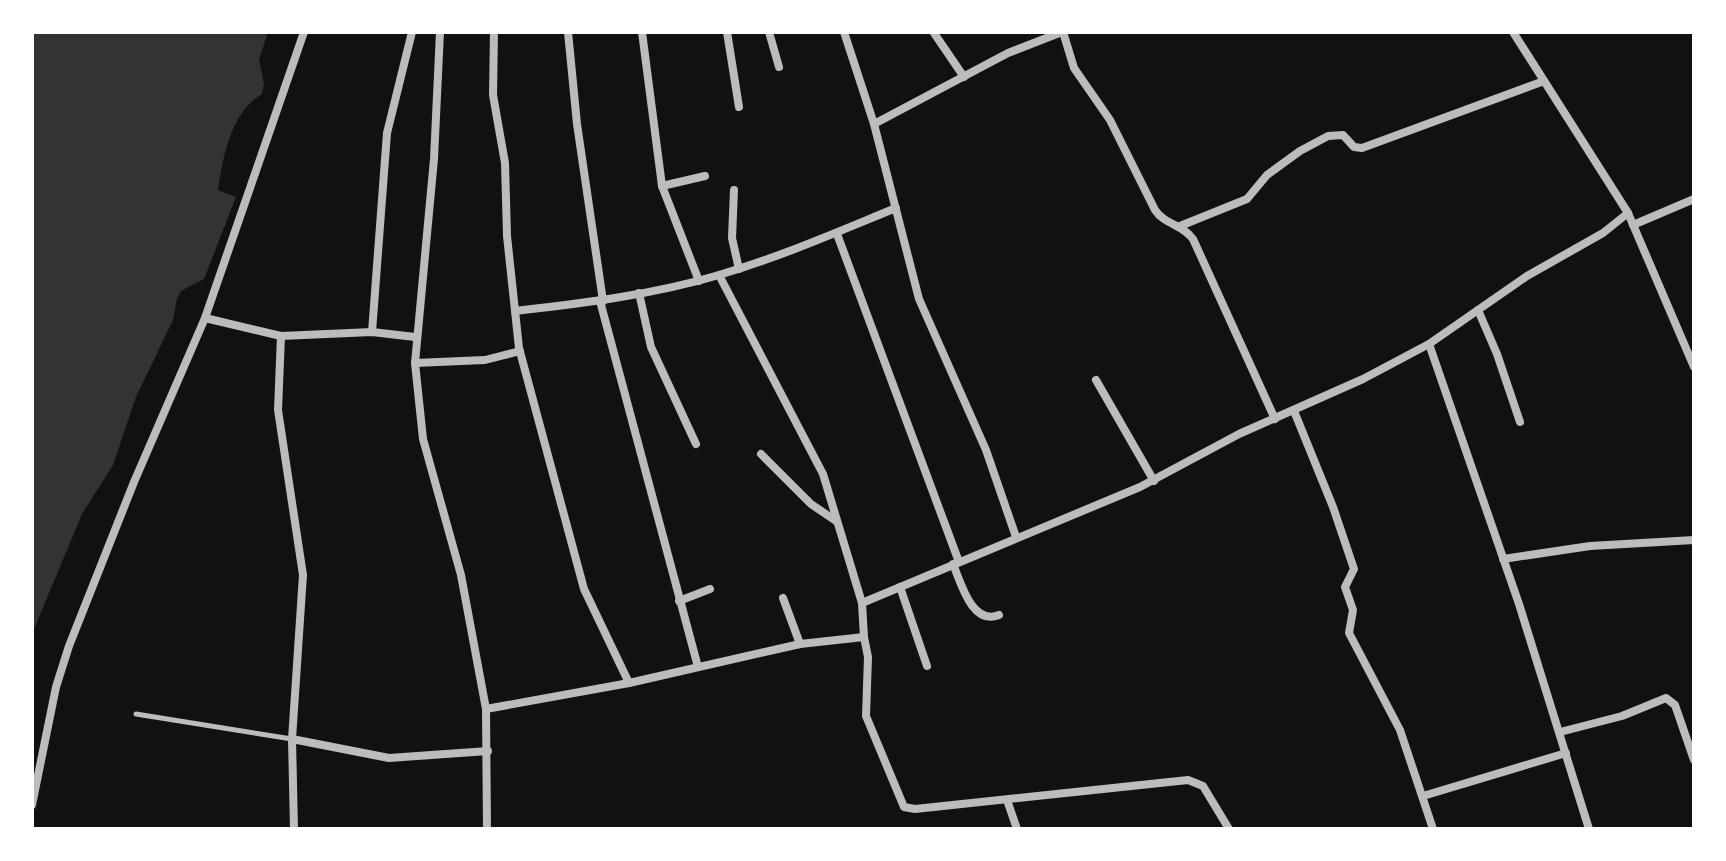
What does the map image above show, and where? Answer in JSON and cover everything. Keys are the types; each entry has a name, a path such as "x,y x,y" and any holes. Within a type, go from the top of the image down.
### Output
{"street":[{"path":"32,805 56,687 69,646 134,482 205,318 304,32"},
{"path":"372,332 387,133 412,32"},
{"path":"440,32 434,159 415,337 415,363 423,439 461,575 486,709 487,829"},
{"path":"494,32 493,95 505,163 507,236 520,351 584,589 629,683"},
{"path":"568,32 577,124 602,301 698,667"},
{"path":"642,32 662,186 699,281"},
{"path":"727,32 739,107"},
{"path":"769,32 779,67"},
{"path":"844,32 874,124 919,299 986,450 1016,537"},
{"path":"874,124 1027,44 1062,32 1074,68 1103,108 1155,210 1162,220 1180,226 1193,239 1206,262 1275,419"},
{"path":"1513,32 1628,213 1694,367"},
{"path":"934,33 964,77"},
{"path":"1180,226 1247,199 1275,169 1328,136 1343,135 1354,147 1362,148 1544,81"},
{"path":"662,186 705,176"},
{"path":"734,190 732,238 739,269"},
{"path":"1633,225 1694,199"},
{"path":"515,311 602,301 699,281 837,234 896,208"},
{"path":"862,603 1154,481 1213,447 1429,344 1603,233 1628,213"},
{"path":"837,234 972,607 987,616 999,615"},
{"path":"719,275 823,474 862,603 868,657 866,716 900,805 915,809 1188,780 1203,786 1229,829"},
{"path":"639,293 651,347 696,444"},
{"path":"1478,310 1503,369 1520,422"},
{"path":"205,318 281,336 372,332 415,337"},
{"path":"281,336 278,410 303,575 292,739 294,829"},
{"path":"1429,344 1503,559 1589,829"},
{"path":"415,363 485,360 520,351"},
{"path":"1096,380 1154,481"},
{"path":"1294,411 1354,569 1345,587 1353,610 1349,633 1400,730 1433,829"},
{"path":"761,454 802,495 836,522"},
{"path":"1503,559 1590,546 1694,540"},
{"path":"900,587 927,666"},
{"path":"679,601 710,589"},
{"path":"783,598 800,644"},
{"path":"486,709 629,683 800,644 864,637"},
{"path":"1560,732 1622,716 1666,698 1675,705 1694,760"},
{"path":"292,739 389,758 488,751"},
{"path":"1423,796 1566,753"},
{"path":"1007,800 1017,829"}],"lane":[{"path":"136,714 292,739"}],"shaded area":[{"path":"32,32 268,32 259,60 264,83 262,94 243,112 226,150 218,190 236,197 204,279 181,291 177,299 173,320 136,397 113,465 82,514 32,634"}]}
